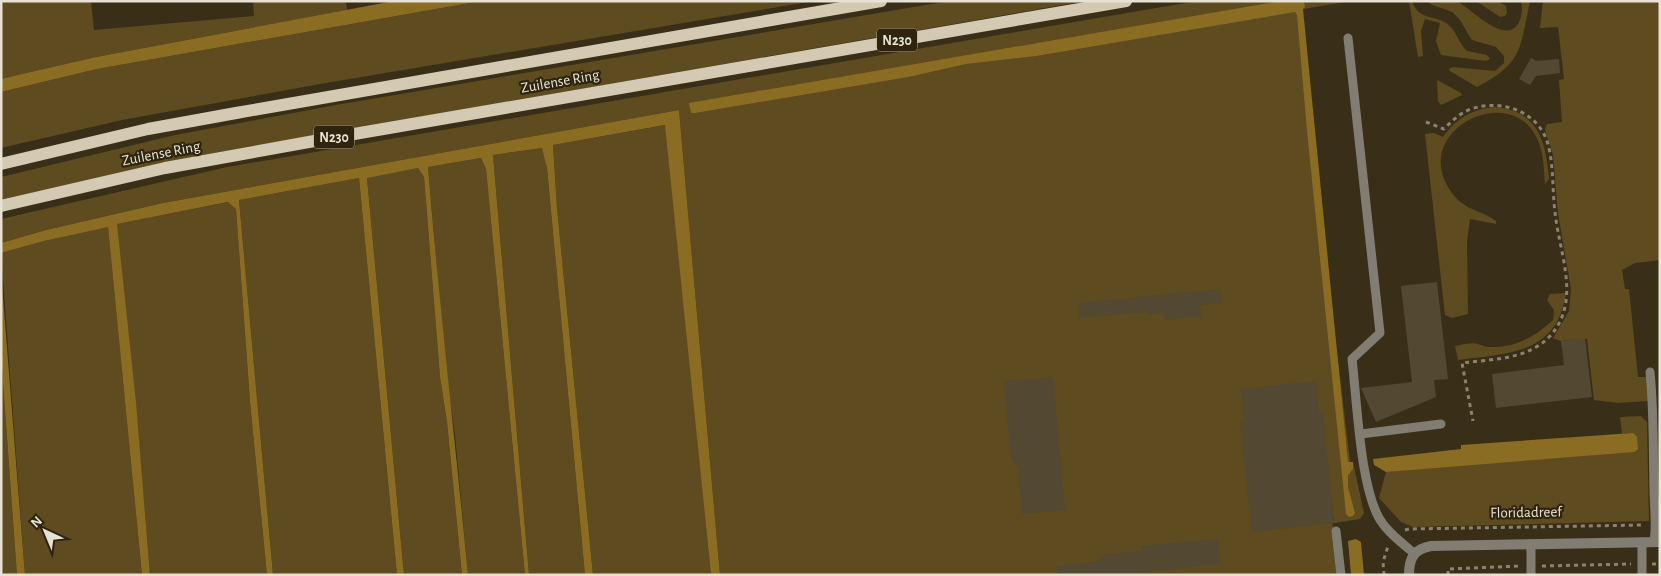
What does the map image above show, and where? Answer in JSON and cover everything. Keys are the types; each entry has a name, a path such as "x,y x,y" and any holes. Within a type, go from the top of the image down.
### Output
{"main road":[{"name":"Zuilense Ring","path":"1,164 148,129 881,1"},
{"name":"Zuilense Ring","path":"1,206 147,172 321,139 1126,1"}],"street":[{"path":"1409,575 1410,561 1414,553 1421,548 1431,546 1657,542"}],"lane":[{"path":"1348,38 1380,333 1352,359 1368,493 1383,525 1414,553"},
{"path":"1650,372 1654,409 1654,498 1657,542"},
{"path":"1361,434 1441,424"},
{"path":"1336,531 1340,575"},
{"path":"1642,542 1642,575"},
{"path":"1531,544 1531,570"}],"path":[{"path":"1426,122 1444,129 1458,116 1470,109 1487,105 1509,107 1529,117 1542,129 1549,151 1555,213 1568,290 1566,308 1551,335 1528,352 1462,363 1473,421"},
{"name":"Floridadreef","path":"1396,538 1409,529 1656,525"},
{"path":"1384,575 1382,562 1385,551 1396,538"},
{"path":"1448,575 1448,569 1531,570 1660,564"}],"shaded area":[{"path":"1,1 91,1 94,30 254,16 253,1 346,1 347,10 96,57 1,79"},
{"path":"394,1 481,1 97,69 1,92 1,79 9,77 96,57"},
{"path":"481,1 814,1 320,84 122,120 1,148 1,92 97,69"},
{"path":"949,1 1085,1 174,160 1,201 1,177 175,135 336,105"},
{"path":"1197,1 1352,1 1297,10 1350,462 1353,462 1364,513 1360,519 1334,523 1329,479 1337,575 720,575 679,110 163,203 46,230 1,243 1,219 227,167"},
{"path":"1281,1 1304,2 1305,7 1303,9 1348,462 1353,462 1353,469 1348,475 1348,487 1355,513 1349,517 1346,514 1297,15 1295,12 1036,56 966,64 908,77 695,113 691,113 689,103"},
{"path":"1409,1 1412,1 1422,14 1450,26 1467,51 1487,55 1490,59 1486,61 1441,55 1436,41 1440,23 1425,19 1421,31 1423,56 1418,57"},
{"path":"1427,1 1458,2 1488,23 1505,30 1512,29 1518,24 1522,13 1521,1 1530,1 1517,53 1503,70 1477,87 1449,69 1453,67 1495,71 1504,63 1504,56 1496,47 1472,40 1456,15 1452,12"},
{"path":"1476,1 1498,1 1506,6 1507,13 1505,16 1500,17"},
{"path":"1543,1 1660,1 1660,260 1635,263 1622,270 1625,289 1629,289 1638,377 1647,377 1649,400 1647,401 1618,403 1594,400 1587,339 1560,341 1553,338 1569,311 1571,289 1558,213 1553,155 1545,130 1547,124 1562,122 1559,80 1564,79 1558,27 1540,28"},
{"path":"1437,80 1462,95 1441,105 1438,101"},
{"path":"1494,107 1509,109 1521,114 1537,130 1545,152 1549,179 1545,184 1540,146 1528,125 1510,115 1490,113 1470,119 1453,132 1443,149 1441,170 1457,199 1490,217 1496,221 1496,224 1470,219 1467,241 1468,314 1452,318 1445,315 1425,134 1434,133 1443,137 1453,125 1465,116 1478,110"},
{"path":"679,110 720,575 711,575 665,125 553,145 557,208 593,575 585,575 547,168 542,148 493,155 529,575 525,575 486,169 481,158 428,167 468,575 462,575 447,422 440,377 424,177 418,168 367,178 404,575 397,575 359,178 239,200 273,575 267,575 250,402 236,209 228,202 117,224 136,402 150,575 142,575 108,227 44,241 1,253 1,243 46,230 163,203"},
{"path":"666,125 711,575 593,575 557,208 553,145"},
{"path":"542,148 546,158 585,575 529,575 493,155"},
{"path":"481,158 486,169 525,575 468,575 455,435 446,372 428,167"},
{"path":"418,168 424,177 440,377 447,422 462,575 404,575 367,177"},
{"path":"359,178 397,575 273,575 239,200"},
{"path":"229,202 236,209 250,402 267,575 150,575 135,396 116,224"},
{"path":"108,226 142,575 25,575 1,253"},
{"path":"1,272 25,575 17,575 1,356"},
{"path":"1566,293 1561,313 1552,329 1541,340 1512,352 1458,360 1455,346 1472,343 1488,347 1507,346 1539,332 1553,320 1554,310 1547,300 1550,294"},
{"path":"1,356 17,575 1,575"},
{"path":"1641,416 1647,422 1649,521 1413,527 1401,522 1379,498 1386,472 1459,464 1633,433 1622,434 1620,417"},
{"path":"1633,433 1637,437 1638,449 1634,452 1386,472 1374,465 1373,459 1461,449 1461,445"},
{"path":"1356,539 1361,542 1364,575 1351,575 1348,541"}],"building":[{"path":"1531,58 1537,61 1559,59 1560,73 1536,76 1530,85 1519,79"},
{"path":"1437,282 1448,379 1434,380 1436,397 1376,422 1361,388 1412,382 1401,286"},
{"path":"1220,289 1221,303 1200,305 1201,316 1165,320 1164,313 1147,315 1147,312 1080,318 1078,303"},
{"path":"1585,338 1592,397 1496,408 1492,374 1564,365 1561,341"},
{"path":"1053,377 1065,510 1022,514 1018,467 1011,460 1004,381"},
{"path":"1316,381 1319,413 1323,412 1334,523 1252,532 1240,421 1244,420 1241,389"},
{"path":"1218,539 1220,564 1120,575 1058,575 1057,566 1101,561 1100,555 1141,551 1141,546"}]}
